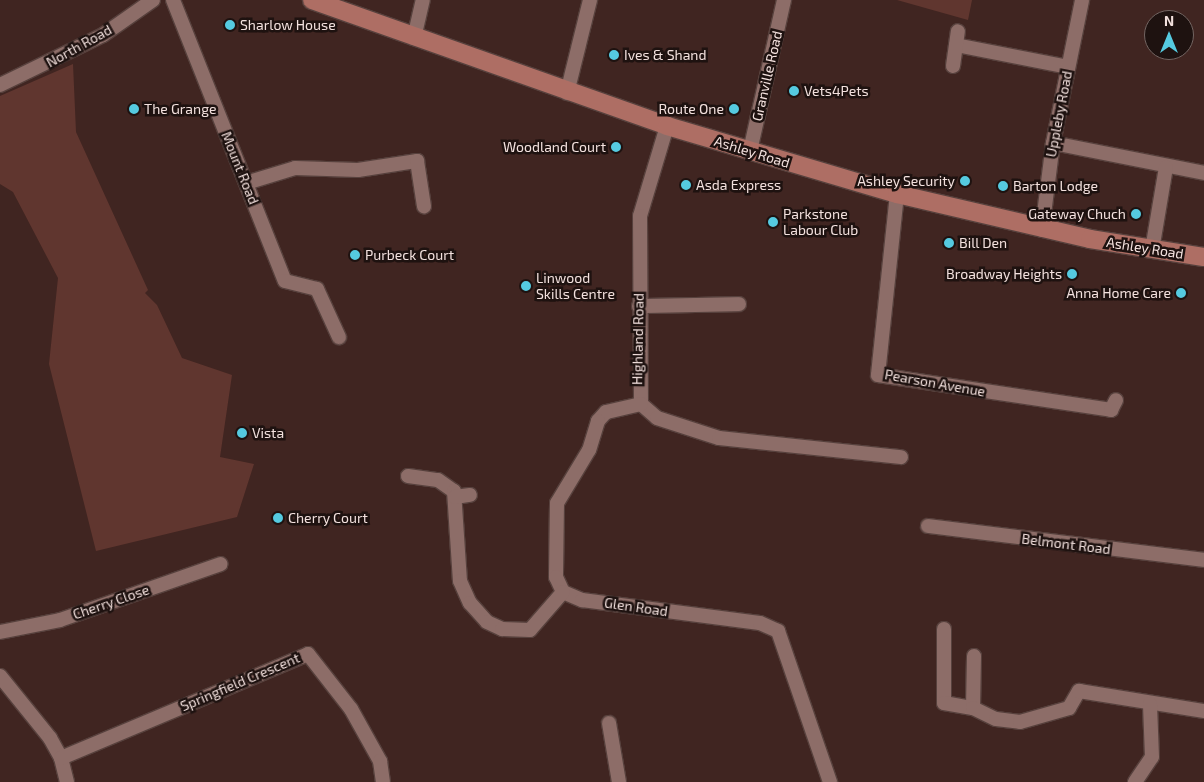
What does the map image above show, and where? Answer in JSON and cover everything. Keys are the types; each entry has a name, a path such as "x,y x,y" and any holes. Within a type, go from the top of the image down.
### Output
{"main road":[{"name":"Ashley Road","path":"312,0 568,93 668,126 897,194 1042,230 1152,250 1204,257"}],"street":[{"name":"North Road","path":"0,85 104,34 153,0"},
{"name":"Mount Road","path":"173,0 286,281 317,289 339,337"},
{"path":"414,38 422,0"},
{"path":"568,93 590,0"},
{"name":"Granville Road","path":"750,151 784,0"},
{"name":"Uppleby Road","path":"1042,230 1053,143 1082,0"},
{"path":"952,66 958,31"},
{"path":"956,45 1068,67"},
{"name":"Highland Road","path":"668,126 640,216 641,404 657,418 719,438 901,458"},
{"path":"1053,143 1166,167 1204,173"},
{"path":"246,183 295,168 358,170 417,161 424,206"},
{"path":"1152,250 1166,167"},
{"name":"Pearson Avenue","path":"897,194 876,379 1113,411"},
{"path":"639,306 739,304"},
{"path":"408,476 448,484 455,497 460,581 470,603 487,622 508,630 530,630 563,592 556,577 557,503 589,450 598,421 606,412 641,404"},
{"path":"455,497 470,495"},
{"name":"Belmont Road","path":"928,526 1204,560"},
{"name":"Cherry Close","path":"0,632 60,620 220,564"},
{"name":"Glen Road","path":"563,592 582,600 760,624 778,630 830,782"},
{"path":"944,629 944,703 973,708 996,719 1020,722 1069,708 1078,691 1150,704 1204,711"},
{"name":"Springfield Crescent","path":"61,758 308,654 351,708 378,757 383,782"},
{"path":"973,708 974,656"},
{"path":"0,676 61,758 66,782"},
{"path":"1135,782 1152,757 1150,704"},
{"path":"610,723 619,782"}],"shaded area":[{"path":"897,0 972,0 968,20"},
{"path":"73,64 76,132 148,290 145,293 157,305 182,358 232,375 220,457 254,464 237,517 96,551 49,364 58,278 13,192 0,184 0,96"}],"place":[{"name":"Sharlow House","path":"230,25"},
{"name":"Ives & Shand","path":"614,55"},
{"name":"Vets4Pets","path":"794,91"},
{"name":"The Grange","path":"134,109"},
{"name":"Route One","path":"734,109"},
{"name":"Woodland Court","path":"616,147"},
{"name":"Ashley Security","path":"965,181"},
{"name":"Asda Express","path":"686,185"},
{"name":"Barton Lodge","path":"1003,186"},
{"name":"Gateway Chuch","path":"1136,214"},
{"name":"Parkstone Labour Club","path":"773,222"},
{"name":"Bill Den","path":"949,243"},
{"name":"Purbeck Court","path":"355,255"},
{"name":"Broadway Heights","path":"1072,274"},
{"name":"Linwood Skills Centre","path":"526,286"},
{"name":"Anna Home Care","path":"1181,293"},
{"name":"Vista","path":"242,433"},
{"name":"Cherry Court","path":"278,518"}]}
